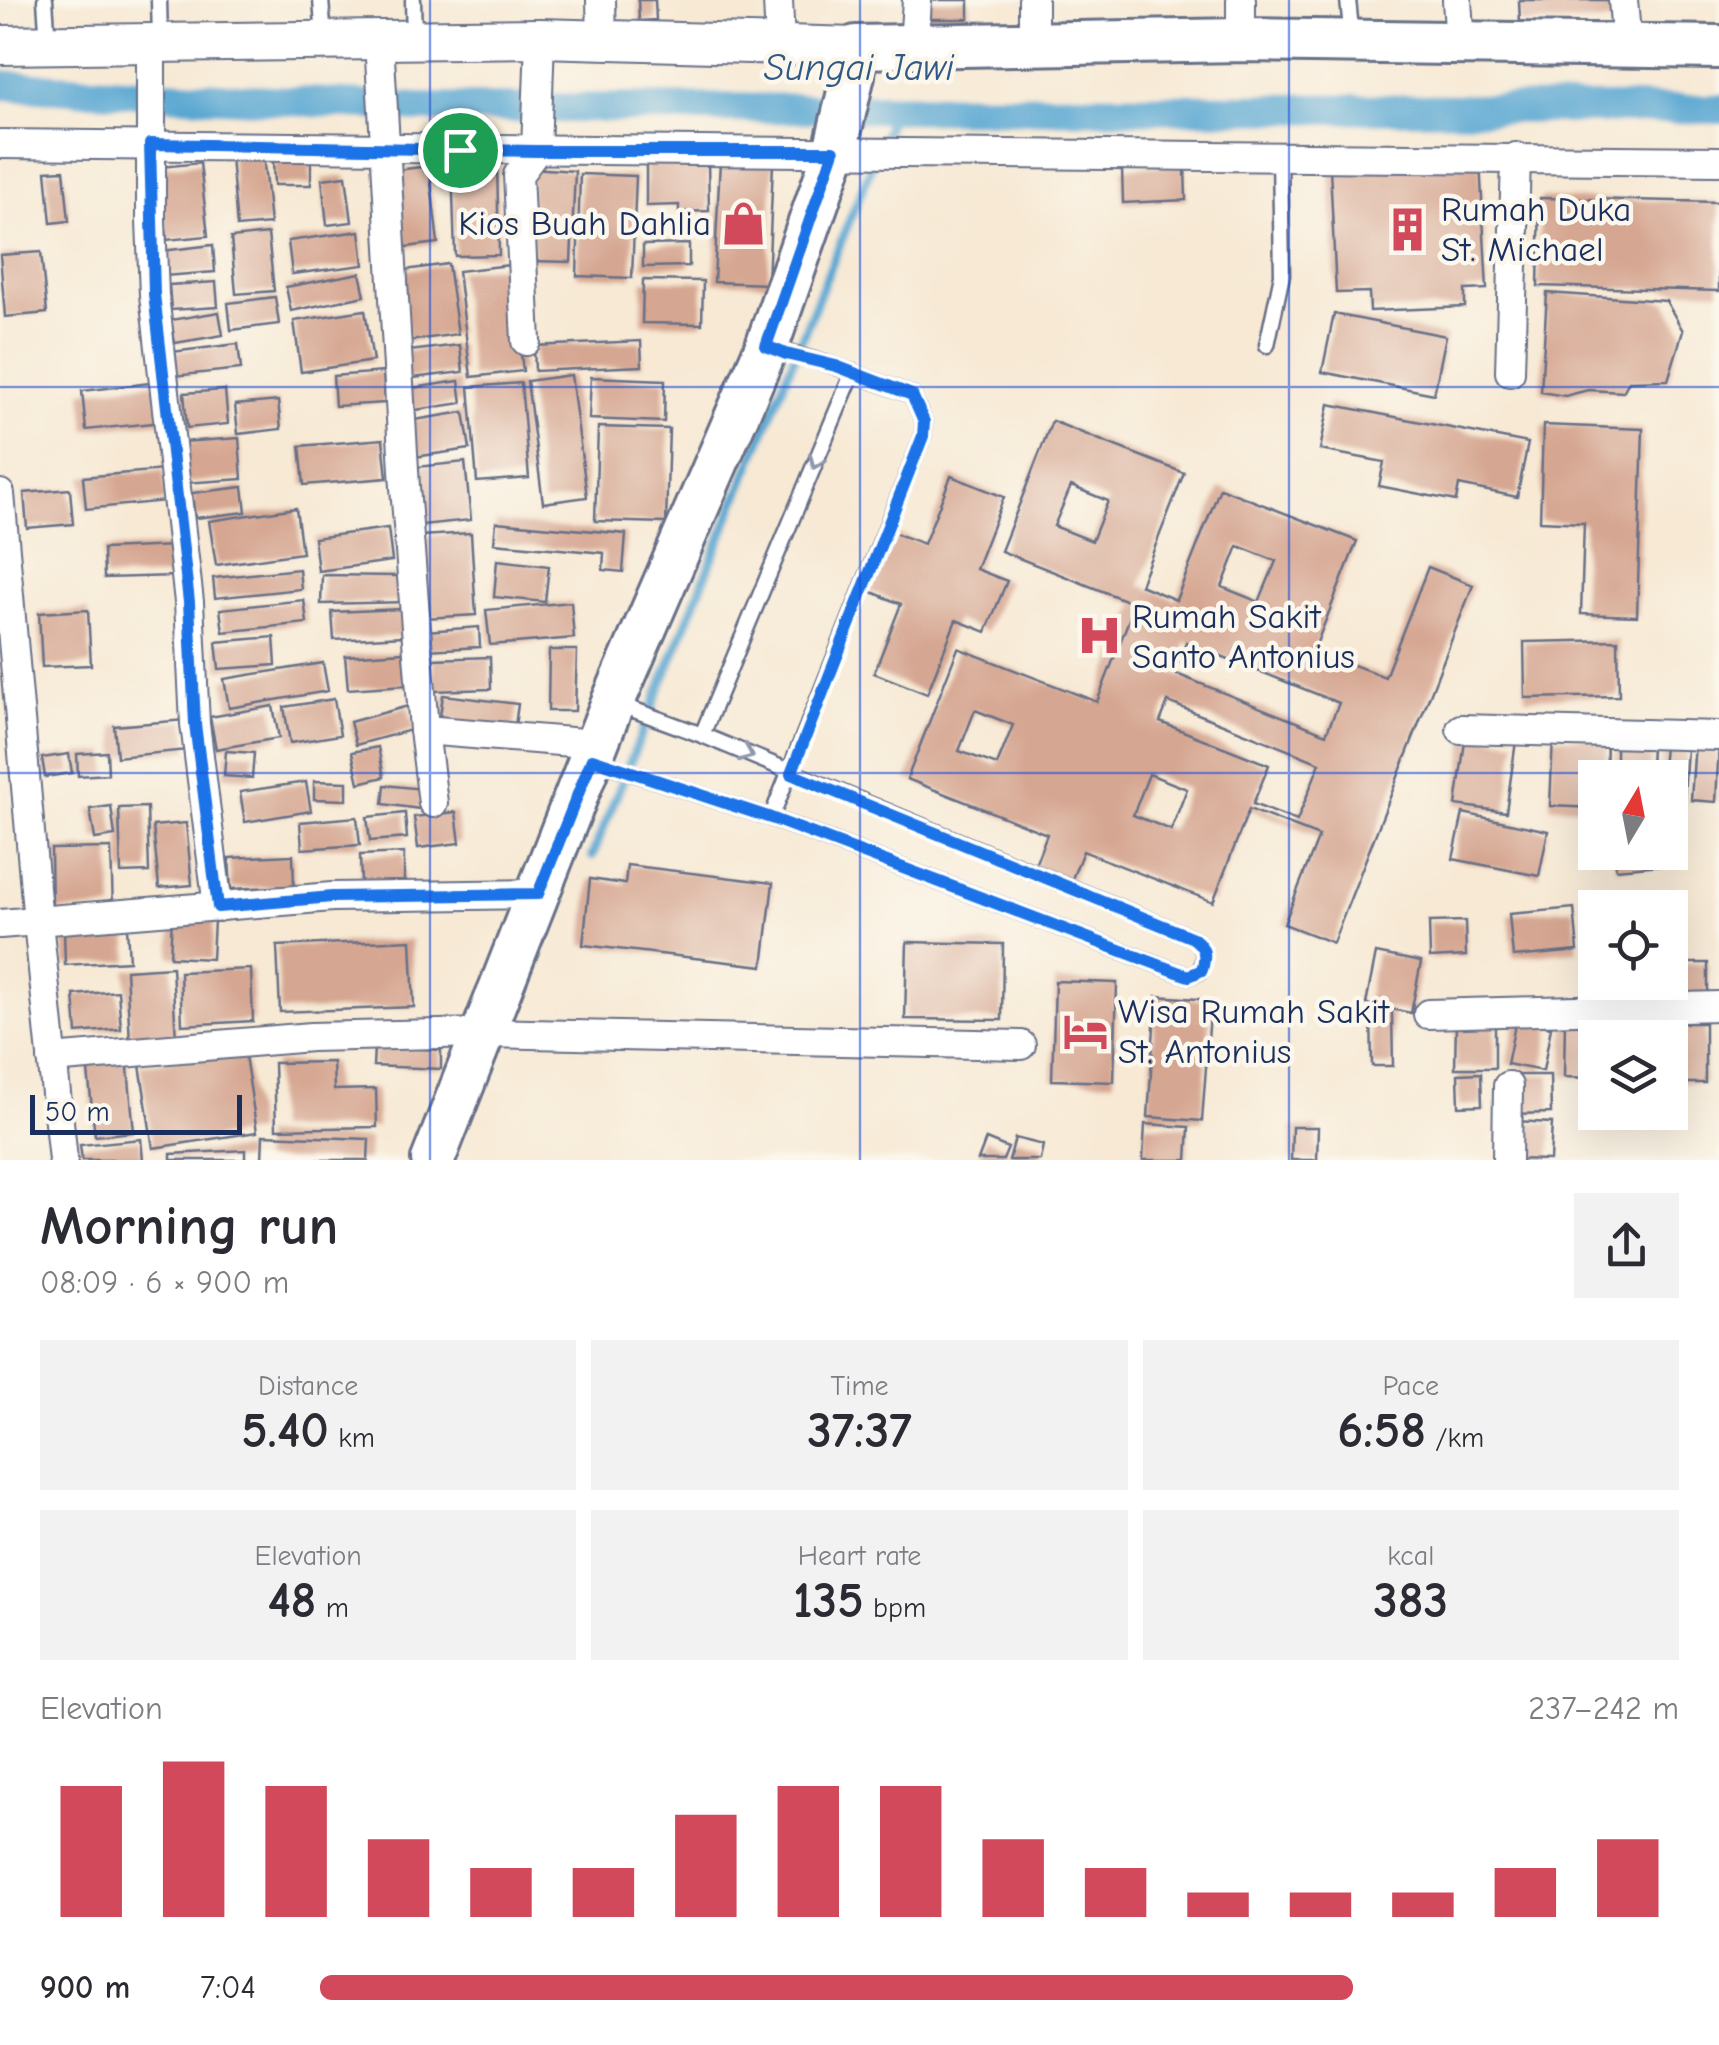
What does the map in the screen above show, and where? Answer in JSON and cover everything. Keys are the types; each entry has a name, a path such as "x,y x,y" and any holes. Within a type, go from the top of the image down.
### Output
{"main road":[{"path":"433,1160 538,894 776,350 845,147 855,61 914,46 1033,45 1241,20 1352,42 1719,47"}],"street":[{"path":"601,0 602,41"},
{"path":"778,0 780,44"},
{"path":"914,46 916,0"},
{"path":"1033,0 1033,45"},
{"path":"1457,0 1460,44"},
{"path":"1624,0 1626,46"},
{"path":"0,46 48,45 154,53 324,41 391,50 540,38 780,44 855,61"},
{"path":"526,341 518,175 536,143 540,38"},
{"path":"391,50 384,142 424,730 433,803"},
{"path":"154,53 150,138 154,294 189,602 195,724 218,907"},
{"path":"0,144 150,138 845,147 892,153 1719,161"},
{"path":"1510,372 1516,158"},
{"path":"0,494 63,1160"},
{"path":"1461,729 1719,736"},
{"path":"424,730 598,756"},
{"path":"0,924 332,897 538,894"},
{"path":"1428,1014 1719,1006"},
{"path":"52,1059 311,1037 482,1033 1022,1045"},
{"path":"1507,1160 1508,1086"}],"lane":[{"path":"45,0 48,45"},
{"path":"154,53 159,0"},
{"path":"321,0 324,41"},
{"path":"391,50 413,0"},
{"path":"1348,0 1352,42"},
{"path":"1267,346 1282,275 1280,155"},
{"path":"771,818 923,436 924,422 912,395 836,366 776,350"},
{"path":"702,735 854,372"},
{"path":"598,756 1180,973 1189,976 1202,970 1205,952 1193,938 702,735 620,705"}],"building":[{"path":"638,0 655,0 656,20 639,21"},
{"path":"921,0 969,0 969,19 919,19"},
{"path":"1519,0 1613,0 1614,22 1520,24"},
{"path":"263,154 270,224 237,227 231,157"},
{"path":"273,159 311,159 311,185 274,185"},
{"path":"646,160 708,160 709,211 679,212 679,205 646,206"},
{"name":"Kios Buah Dahlia","path":"720,161 773,164 768,284 714,282"},
{"name":"Kios Buah Dahlia","path":"497,162 499,255 455,256 452,164"},
{"name":"Rumah Duka St. Michael","path":"1480,162 1487,289 1465,290 1465,307 1370,311 1369,292 1336,293 1330,168"},
{"path":"200,163 208,236 167,240 160,167"},
{"path":"1185,165 1186,200 1123,203 1122,168"},
{"name":"Kios Buah Dahlia","path":"429,166 438,243 406,247 397,170"},
{"name":"Kios Buah Dahlia","path":"530,168 575,171 571,262 532,261"},
{"path":"64,170 69,221 51,223 46,171"},
{"name":"Kios Buah Dahlia","path":"580,174 636,176 632,278 577,276"},
{"path":"346,176 352,222 327,225 322,179"},
{"path":"1540,198 1719,202 1719,291 1538,286"},
{"path":"360,231 364,265 292,274 288,241"},
{"path":"268,234 274,291 236,294 231,238"},
{"name":"Kios Buah Dahlia","path":"689,244 689,266 643,267 643,245"},
{"path":"213,245 215,272 164,276 161,251"},
{"path":"41,252 47,313 5,317 0,255"},
{"path":"448,264 458,334 408,341 398,271"},
{"path":"510,265 523,371 471,377 458,271"},
{"path":"360,273 365,296 291,311 286,287"},
{"path":"643,280 703,281 702,324 642,323"},
{"path":"216,282 218,307 171,310 169,285"},
{"path":"1547,293 1666,301 1683,331 1668,380 1629,381 1623,392 1588,390 1565,396 1541,392"},
{"path":"275,297 279,324 231,330 228,303"},
{"path":"365,310 373,361 301,372 294,321"},
{"path":"219,312 223,335 175,343 171,320"},
{"path":"1334,314 1446,336 1434,394 1322,372"},
{"path":"641,341 642,366 535,371 534,346"},
{"path":"238,344 241,369 174,376 171,352"},
{"path":"460,345 463,372 404,379 400,352"},
{"path":"383,372 385,403 335,406 333,376"},
{"path":"571,375 587,497 543,503 527,381"},
{"path":"591,377 665,380 664,422 589,419"},
{"path":"459,381 462,403 409,411 406,389"},
{"path":"159,382 163,422 86,430 82,391"},
{"path":"521,383 529,478 477,482 469,387"},
{"path":"225,390 228,424 187,428 184,393"},
{"path":"278,401 281,429 238,434 235,405"},
{"path":"1329,404 1528,443 1517,497 1459,485 1456,501 1379,486 1384,462 1320,450"},
{"path":"464,412 470,449 414,457 408,421"},
{"path":"1052,421 1184,473 1140,585 1176,600 1220,488 1357,541 1314,650 1385,677 1428,567 1473,585 1333,943 1284,924 1319,836 1249,809 1213,902 1083,851 1070,884 1033,870 1047,834 907,779 958,648 1097,702 1135,604 1001,551","holes":["1071,486 1108,501 1092,541 1054,526","1238,546 1276,561 1259,602 1222,587","1186,642 1339,703 1326,734 1174,673","1168,702 1320,763 1297,821 1253,804 1269,765 1160,722","975,710 1013,725 997,765 959,751","1149,774 1187,789 1171,830 1133,815"]},
{"path":"1543,425 1643,429 1637,616 1581,614 1584,523 1540,521"},
{"path":"598,427 669,429 666,523 595,521"},
{"path":"239,438 242,479 185,483 182,442"},
{"path":"383,439 387,478 304,485 300,446"},
{"path":"465,462 471,520 422,525 416,467"},
{"path":"163,470 166,501 86,509 83,477"},
{"path":"951,476 1004,497 976,569 1007,581 986,632 956,620 927,694 874,673 901,604 867,590 890,531 924,544"},
{"path":"243,487 246,512 195,518 192,493"},
{"path":"70,489 73,524 27,528 24,493"},
{"path":"296,508 302,553 216,565 209,521"},
{"path":"496,522 626,534 623,572 603,570 604,553 494,543"},
{"path":"388,528 392,561 318,571 314,538"},
{"path":"471,533 476,615 425,618 420,536"},
{"path":"175,546 176,576 104,578 103,549"},
{"path":"497,560 549,566 545,602 494,597"},
{"path":"299,569 301,589 215,598 213,578"},
{"path":"322,575 397,576 408,602 321,604"},
{"path":"304,600 307,623 223,632 220,609"},
{"path":"571,602 574,638 490,645 486,610"},
{"path":"402,609 403,636 334,640 332,612"},
{"path":"88,610 91,665 42,667 39,613"},
{"path":"479,627 480,647 427,650 426,631"},
{"path":"274,637 276,665 219,669 216,642"},
{"path":"1618,640 1619,696 1525,698 1524,642"},
{"path":"549,650 577,650 575,711 548,711"},
{"path":"403,652 406,685 348,689 345,656"},
{"path":"490,657 491,689 433,691 433,659"},
{"path":"323,663 328,691 229,708 224,679"},
{"path":"443,695 518,704 514,733 439,724"},
{"path":"334,699 340,735 290,743 284,707"},
{"path":"273,706 279,738 216,749 210,717"},
{"path":"408,706 415,729 356,745 350,722"},
{"path":"185,720 188,750 117,757 114,726"},
{"path":"1466,734 1516,741 1506,812 1456,805"},
{"path":"1553,737 1607,739 1606,760 1578,760 1578,807 1550,806"},
{"path":"1616,739 1651,739 1650,760 1616,760"},
{"path":"1695,741 1719,742 1716,802 1691,800"},
{"path":"378,747 384,777 359,783 352,752"},
{"path":"1664,747 1687,749 1686,760 1663,760"},
{"path":"226,751 254,753 252,778 224,776"},
{"path":"107,752 108,774 78,776 77,754"},
{"path":"69,754 72,773 45,777 42,758"},
{"path":"314,781 347,782 347,800 314,799"},
{"path":"306,782 311,811 245,822 240,792"},
{"path":"385,785 423,789 420,809 383,804"},
{"path":"111,806 115,836 95,839 90,809"},
{"path":"147,807 149,872 121,873 119,808"},
{"path":"456,812 460,843 418,848 414,817"},
{"path":"405,813 407,838 370,841 367,817"},
{"path":"1463,813 1548,831 1539,876 1453,859"},
{"path":"357,817 360,845 302,849 300,822"},
{"path":"186,823 192,885 159,888 153,826"},
{"path":"111,848 113,909 52,911 51,849"},
{"path":"404,853 404,881 361,883 360,855"},
{"path":"293,855 294,886 231,889 229,858"},
{"path":"627,865 773,883 763,966 583,945 590,879 625,884"},
{"path":"1574,908 1578,951 1513,957 1509,914"},
{"path":"172,917 214,920 212,959 170,957"},
{"path":"1465,921 1466,956 1430,958 1429,922"},
{"path":"127,927 129,961 65,965 64,930"},
{"path":"411,940 414,1007 280,1012 277,946"},
{"path":"907,942 1003,944 1002,1020 905,1019"},
{"path":"1376,953 1421,962 1411,1013 1366,1004"},
{"path":"1688,963 1708,963 1708,999 1688,999"},
{"path":"172,967 176,1039 130,1042 126,970"},
{"path":"251,969 253,1021 182,1025 180,972"},
{"name":"Wisa Rumah Sakit St. Antonius","path":"1055,981 1117,983 1114,1082 1052,1080"},
{"path":"118,991 121,1029 77,1033 74,995"},
{"path":"1156,996 1211,1000 1202,1121 1148,1117"},
{"path":"1371,1012 1392,1012 1393,1066 1372,1066"},
{"path":"1616,1018 1650,1018 1650,1020"},
{"path":"1565,1019 1604,1020 1578,1020 1578,1077 1564,1077"},
{"path":"1516,1020 1551,1027 1543,1071 1507,1064"},
{"path":"1456,1021 1495,1021 1495,1068 1455,1068"},
{"path":"1688,1023 1705,1023 1705,1083 1688,1083"},
{"path":"374,1047 441,1050 441,1069 373,1066"},
{"path":"244,1049 257,1132 153,1148 140,1065"},
{"path":"127,1058 134,1132 95,1136 87,1062"},
{"path":"333,1062 334,1090 376,1089 377,1127 276,1129 274,1063"},
{"path":"1481,1073 1482,1105 1459,1106 1458,1074"},
{"path":"1513,1075 1550,1075 1551,1113 1513,1114"},
{"path":"1515,1121 1552,1123 1550,1160 1513,1159"},
{"path":"1145,1124 1189,1127 1187,1160 1143,1160"},
{"path":"1292,1127 1318,1127 1317,1160 1291,1160"},
{"path":"263,1135 369,1139 368,1160 262,1160"},
{"path":"1015,1138 1043,1145 1040,1160 1009,1160"},
{"path":"141,1139 143,1160 82,1160 80,1145"},
{"path":"986,1139 1008,1148 1003,1160 978,1160"},
{"path":"245,1150 245,1160 171,1160 171,1154"}],"waterway":[{"name":"Sungai Jawi","path":"0,85 420,108 1719,109"},
{"path":"592,856 895,108"}],"place":[{"name":"Kios Buah Dahlia","path":"744,223"},
{"name":"Rumah Duka St. Michael","path":"1408,229"},
{"name":"Rumah Sakit Santo Antonius","path":"1099,636"},
{"name":"Wisa Rumah Sakit St. Antonius","path":"1085,1031"}],"route":[{"path":"150,144 460,150 834,151 766,346 836,366 912,395 924,422 923,436 791,774 1193,938 1205,952 1199,974 1180,973 771,818 592,759 538,894 332,897 218,907 195,724 189,602 154,294 150,144"}]}
